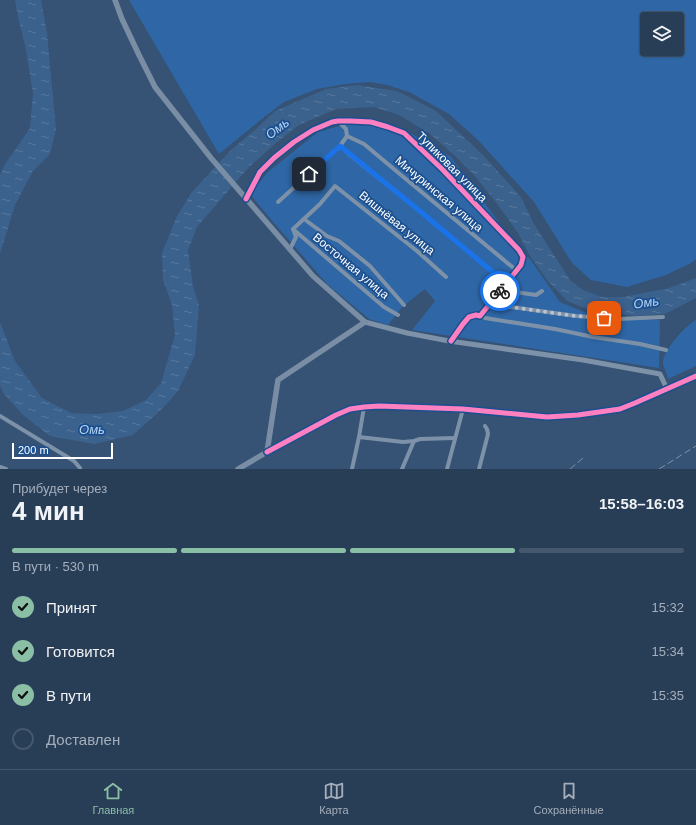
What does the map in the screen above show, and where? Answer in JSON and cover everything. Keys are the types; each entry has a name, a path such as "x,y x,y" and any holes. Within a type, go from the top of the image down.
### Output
{"main road":[{"path":"115,0 122,19 155,87 211,158 314,276 366,322 278,380 267,452 238,469"}],"street":[{"name":"Тупиковая улица","path":"245,198 260,172 274,158 294,142 313,130 338,121 371,122 404,134 442,169 519,250 523,257 521,265 516,270"},
{"path":"278,202 340,146 347,136 346,129 338,121"},
{"name":"Мичуринская улица","path":"347,136 364,144 516,270"},
{"path":"340,146 506,283"},
{"name":"Вишнёвая улица","path":"304,219 320,204 335,186 417,251 446,277"},
{"path":"290,249 296,237 293,229 304,219 327,236 339,241 370,266 404,305"},
{"name":"Восточная улица","path":"293,229 384,307 398,315"},
{"path":"480,316 516,270"},
{"path":"501,290 536,295 542,290"},
{"path":"490,304 576,316 618,319 663,317"},
{"path":"451,341 469,317 476,315 485,318 640,344 666,350"},
{"path":"366,322 407,333 451,341 583,360 660,374 667,389"},
{"path":"267,452 350,409 379,406 463,409 546,417 578,415 620,409 696,376"},
{"path":"352,469 364,407"},
{"path":"447,469 463,409"},
{"path":"0,416 74,461 80,469"},
{"path":"479,469 488,434 485,426"},
{"path":"359,437 404,442 420,439 455,438"},
{"path":"402,469 414,441"},
{"path":"0,467 6,469"}],"shaded area":[{"path":"129,0 696,0 696,259 666,275 627,287 591,280 572,263 534,202 479,141 449,114 409,92 387,85 370,82 317,89 284,102 219,154"},
{"path":"361,120 409,132 451,157 519,250 530,259 560,302 591,315 660,320 659,368 412,330 435,301 425,289 402,307 388,325 369,319 327,284 250,194 268,172 318,132"},
{"path":"696,320 696,366 668,379 663,364 666,352 680,333"}],"water":[{"path":"15,0 41,0 47,33 56,129 50,154 33,171 15,205 0,254 0,175 4,166 30,128 33,93 26,50"},
{"name":"Омь","path":"357,85 397,91 436,111 483,155 521,197 534,224 571,281 583,290 602,297 623,297 669,288 696,278 696,298 665,314 636,316 592,311 567,301 547,280 530,256 518,233 474,175 429,133 399,115 374,107 336,109 299,125 276,143 248,168 197,227 188,250 193,286 199,305 195,355 178,391 163,408 133,435 94,444 50,436 23,415 4,394 0,386 0,322 15,361 42,398 71,413 96,414 123,411 146,400 161,383 175,335 172,305 163,280 162,253 177,216 192,192 231,150 275,111 326,89"}],"railway":[{"path":"659,469 696,446"},
{"path":"570,469 583,458"}],"cycle path":[{"path":"246,199 260,172 274,158 294,142 313,130 332,122 371,122 404,133 442,169 519,250 523,257 521,265 480,316 476,315 469,317 451,341"},
{"path":"267,452 350,409 379,406 463,409 547,417 578,415 620,409 696,376"}],"way so far":[{"path":"500,291 490,304 576,316 604,318"}],"route":[{"path":"309,174 340,146 506,283 500,291"}]}
